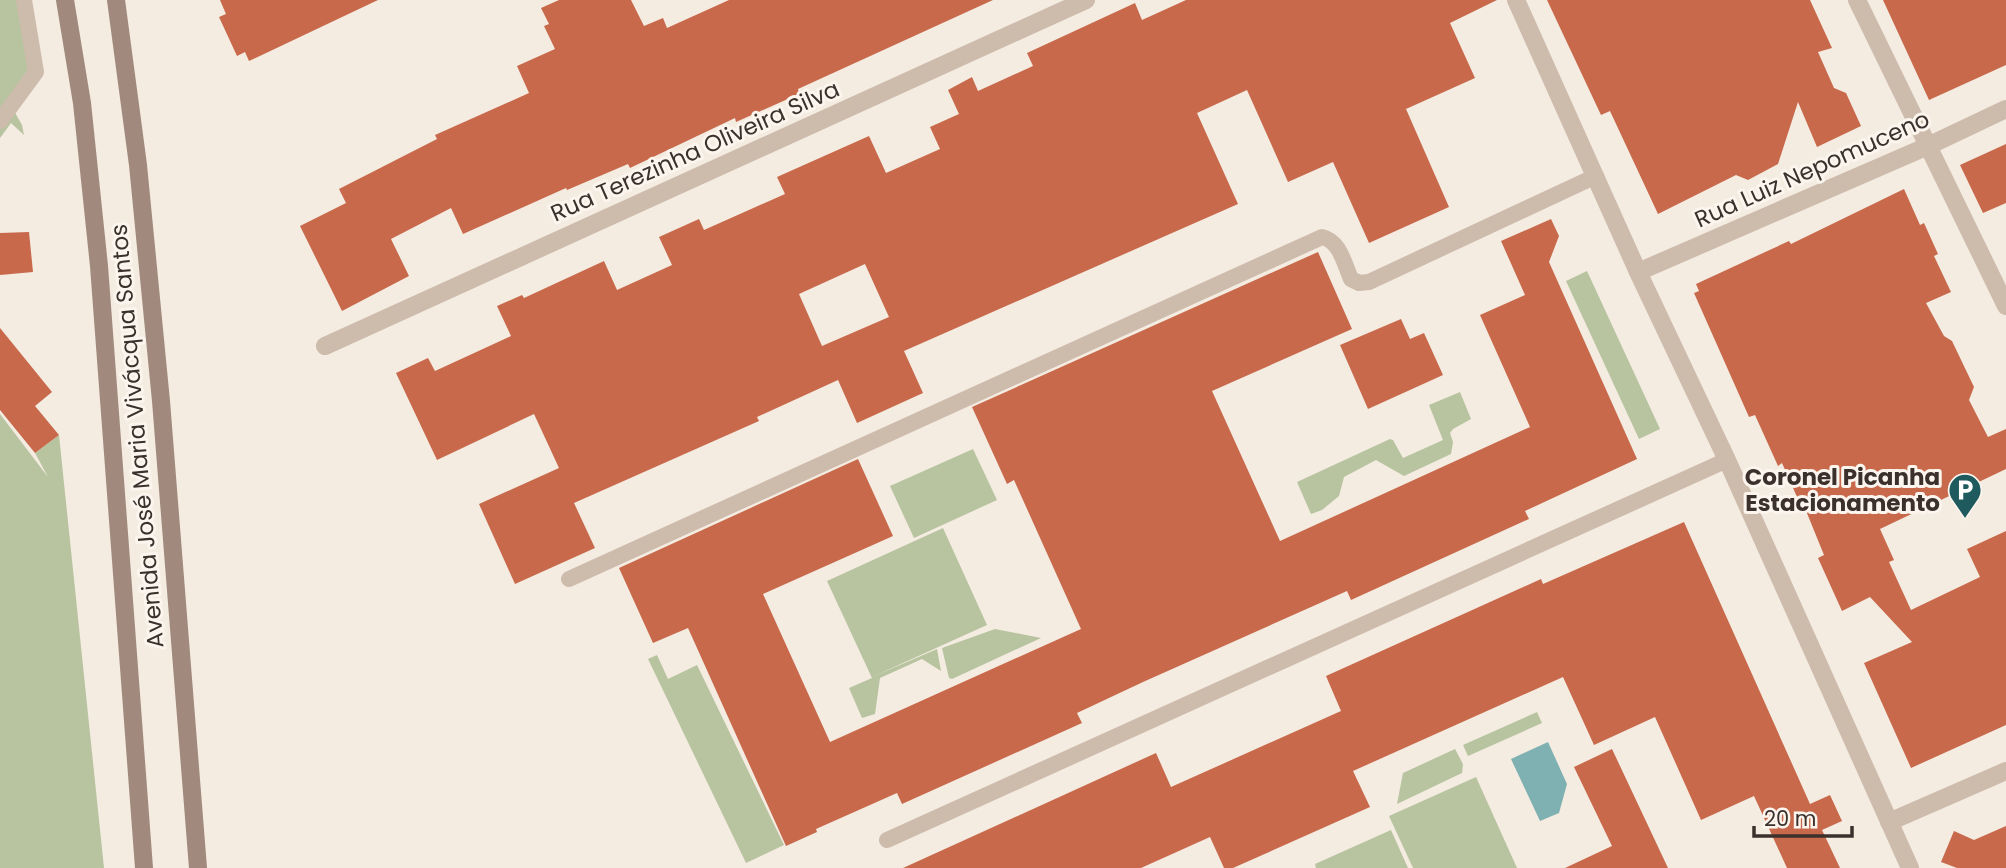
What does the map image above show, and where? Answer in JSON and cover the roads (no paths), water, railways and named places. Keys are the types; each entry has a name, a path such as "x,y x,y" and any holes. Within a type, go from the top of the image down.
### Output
{"main road":[{"name":"Avenida José Maria Vivácqua Santos","path":"65,0 82,103 99,266 144,868"},
{"name":"Avenida José Maria Vivácqua Santos","path":"116,0 138,165 161,401 198,868"}],"street":[{"name":"Rua Terezinha Oliveira Silva","path":"325,346 1086,0"},
{"path":"1516,0 1910,868"},
{"path":"1857,0 2006,306"},
{"name":"Rua Luiz Nepomuceno","path":"1638,272 1928,146 2006,109"},
{"path":"1889,822 2006,771"}],"lane":[{"path":"0,121 36,72 24,0"},
{"path":"569,579 1322,237 1332,240 1337,246 1351,279 1359,283 1369,282 1596,176"},
{"path":"887,840 1727,460"}],"water":[{"path":"1548,742 1567,784 1559,813 1540,821 1511,759"}],"place":[{"name":"Coronel Picanha Estacionamento","path":"1965,520"}]}
